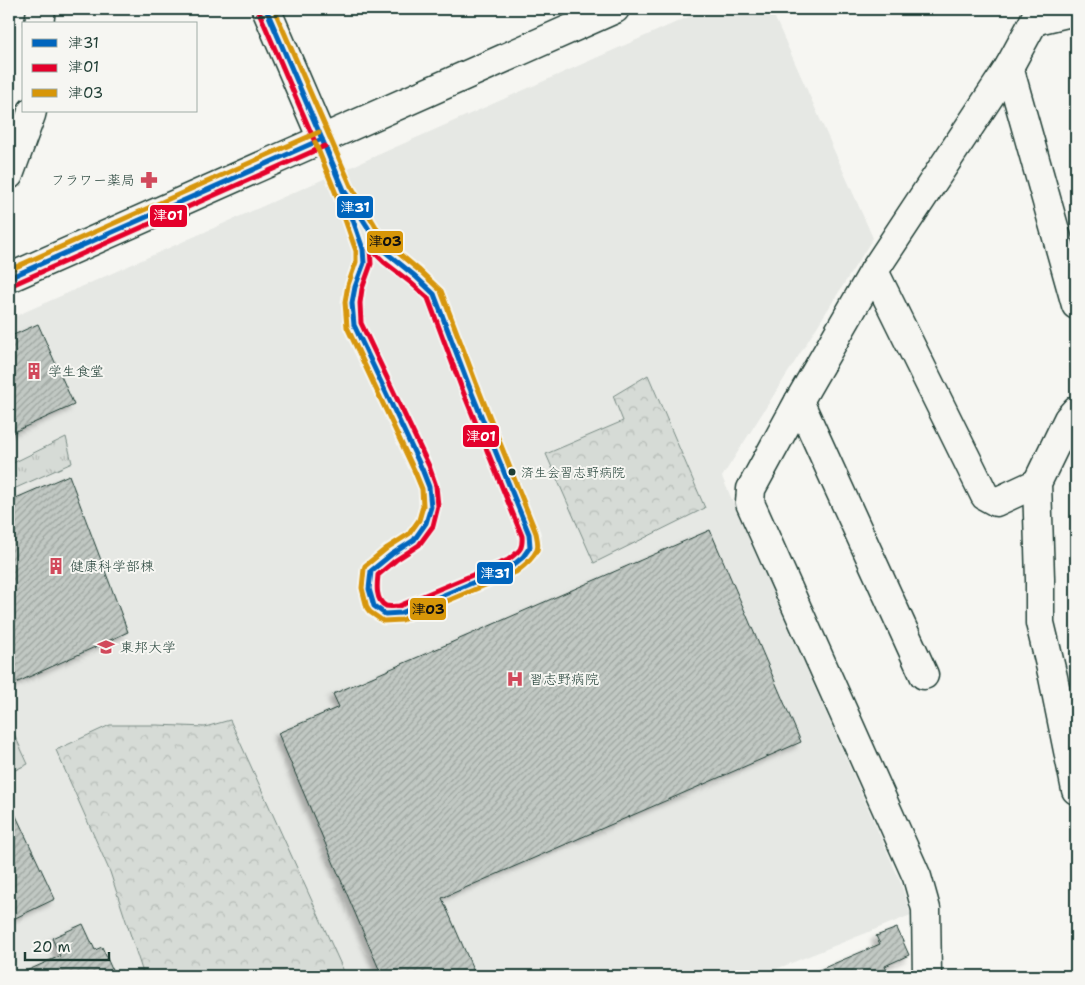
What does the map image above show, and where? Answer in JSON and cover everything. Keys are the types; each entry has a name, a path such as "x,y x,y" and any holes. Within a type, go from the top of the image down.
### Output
{"street":[{"path":"39,22 41,9"},
{"path":"266,9 322,139"},
{"path":"9,278 615,9"},
{"path":"927,976 926,909 917,877 750,503 751,489 874,271 1008,67 1036,15 1076,11"},
{"path":"1008,67 1076,305"},
{"path":"9,175 32,112"},
{"path":"874,271 985,496 996,502 1037,483"},
{"path":"799,401 924,675"},
{"path":"1076,410 1068,419 1037,483 1040,623 1076,790"}],"shaded area":[{"name":"習志野病院","path":"706,9 771,9 873,238 722,477 900,881 911,915 759,976 9,976 9,319"}],"green space":[{"path":"648,375 705,508 594,563 546,454 623,421 613,396"},
{"path":"66,437 72,463 9,491 9,465"},
{"path":"230,720 346,976 144,976 110,872 56,750 110,725 205,727"},
{"path":"9,723 28,764 9,773"}],"building":[{"name":"学生食堂","path":"38,324 74,405 9,434 9,337"},
{"name":"健康科学部棟","path":"69,475 128,632 9,686 9,501"},
{"path":"710,530 801,742 442,898 476,976 382,976 278,733 339,707 333,694"},
{"path":"9,801 55,899 9,921"},
{"path":"83,924 95,950 102,947 115,976 15,976 60,956 52,938"},
{"path":"897,928 909,955 885,966 889,976 805,976 880,944 876,936"}],"transit line":[{"name":"津31","path":"266,9 344,190 378,246 434,294 529,534 530,547 523,557 512,566 401,613 385,614 374,606 369,589 371,571 392,554 414,540 426,523 431,507 429,487 354,325 352,303 355,287 364,263 363,249 343,191 322,139"},
{"name":"津03","path":"274,9 351,186 384,241 441,291 537,537 537,550 528,562 516,572 402,620 383,621 367,608 362,588 364,569 365,566 387,548 409,534 419,520 423,506 422,489 347,327 345,302 348,285 356,262 356,251 315,142"},
{"name":"津01","path":"259,12 315,142"},
{"name":"津03","path":"9,270 319,132"},
{"name":"津31","path":"9,278 322,139"},
{"name":"津01","path":"12,285 325,146"},
{"name":"津01","path":"370,248 428,298 462,389 522,536 520,550 508,560 399,606 386,606 382,604 378,596 378,575 419,545 433,526 438,506 436,486 429,466 361,323 360,303 362,289 371,264 370,248"}],"place":[{"name":"フラワー薬局","path":"149,180"},
{"name":"学生食堂","path":"34,371"},
{"name":"済生会習志野病院","path":"512,472"},
{"name":"健康科学部棟","path":"56,566"},
{"name":"東邦大学","path":"106,647"},
{"name":"習志野病院","path":"515,679"}]}
